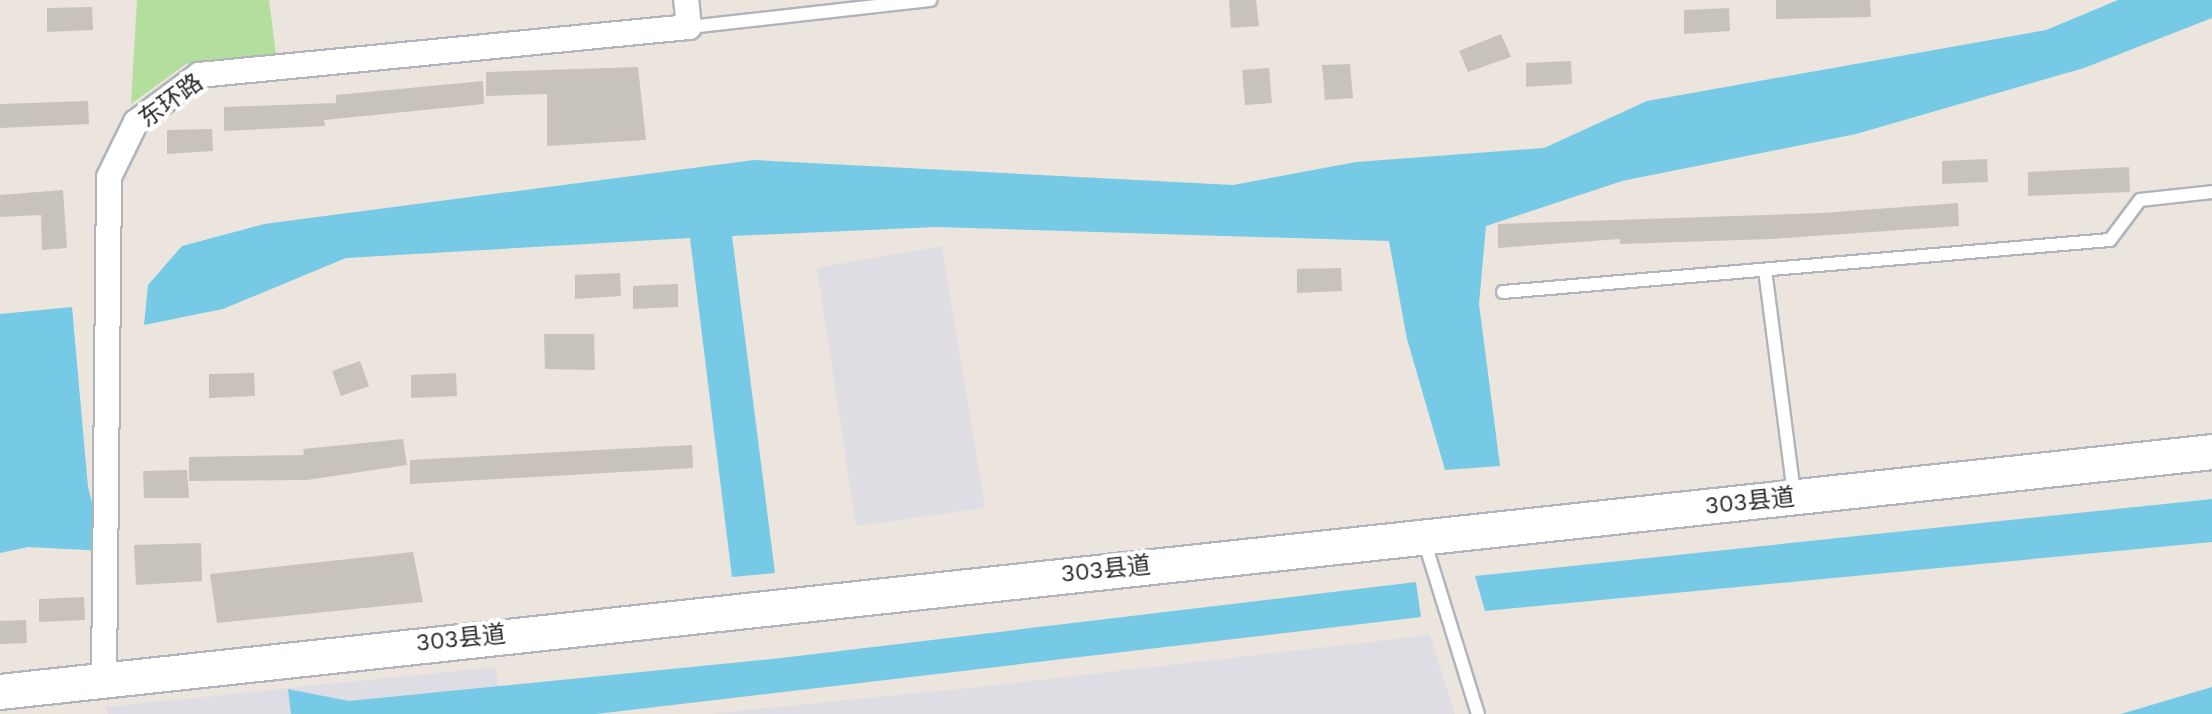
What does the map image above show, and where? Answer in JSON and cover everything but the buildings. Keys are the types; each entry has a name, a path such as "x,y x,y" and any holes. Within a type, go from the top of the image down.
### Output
{"main road":[{"name":"303县道","path":"0,692 2212,452"}],"street":[{"path":"686,0 689,27"},
{"name":"东环路","path":"104,680 109,177 136,122 199,75 689,27"}],"lane":[{"path":"689,27 930,0"},
{"path":"1503,292 2110,240 2140,200 2212,192"},
{"path":"1765,270 1794,497"},
{"path":"1423,536 1478,714"}],"shaded area":[{"path":"942,246 985,508 856,526 817,268"},
{"path":"1430,635 1455,714 710,714 979,687"},
{"path":"495,667 504,714 108,714 106,707"}],"green space":[{"path":"137,0 269,0 276,55 186,64 131,104"}],"water":[{"path":"2118,0 2212,0 2212,18 2084,68 1856,134 1622,181 1486,226 1479,304 1500,466 1445,470 1407,339 1389,241 936,227 732,236 775,573 732,577 690,238 346,258 223,309 144,325 148,285 182,246 264,224 754,160 1233,185 1356,162 1544,148 1647,101 2046,30"},
{"path":"72,307 88,487 105,551 28,547 0,553 0,314"},
{"path":"2212,499 2212,542 1485,611 1475,576"},
{"path":"1416,582 1421,617 596,714 291,714 288,689 349,701 781,658"},
{"path":"2212,687 2212,714 2121,714"}]}
